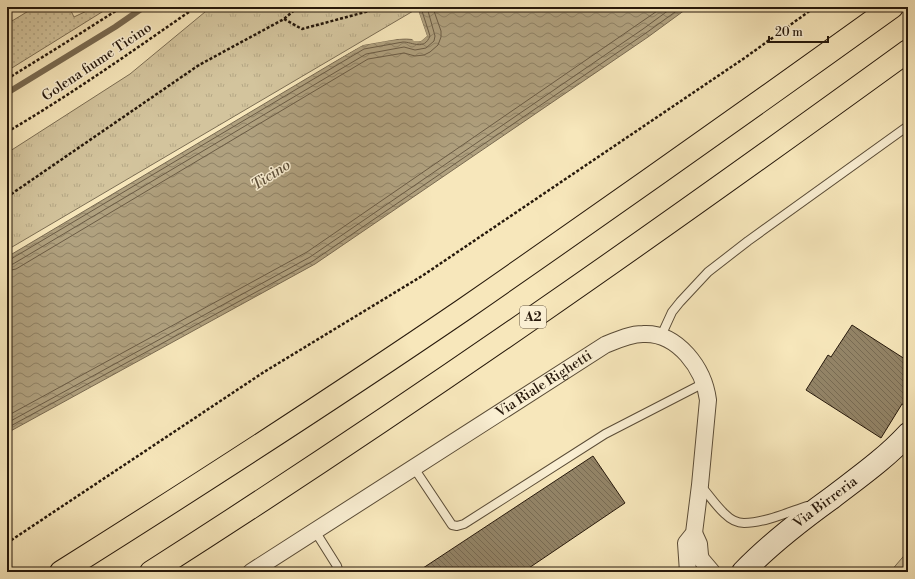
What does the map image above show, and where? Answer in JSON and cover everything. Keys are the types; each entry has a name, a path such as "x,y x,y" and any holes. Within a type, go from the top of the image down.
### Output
{"highway":[{"path":"61,572 235,461 461,311 627,196 892,7"},
{"name":"A2","path":"151,572 365,432 498,342 631,250 908,51"}],"street":[{"name":"Via Riale Righetti","path":"252,572 605,345 634,334 652,334 661,336 673,343 690,358 697,367 704,383 708,400 694,533 686,543 688,572"},
{"name":"Via Birreria","path":"743,572 772,544 876,464 908,434"},
{"name":"Via Riale Righetti","path":"694,533 699,544 700,555 712,572"}],"lane":[{"path":"661,336 672,312 708,272 748,241 908,126"},
{"path":"414,468 452,525 458,526 464,524 605,434 704,383"},
{"path":"700,485 725,515 744,523 764,520 828,500"},
{"path":"315,531 337,566 339,572"}],"path":[{"path":"7,79 122,7"},
{"name":"Golena fiume Ticino","path":"7,132 36,115 196,7"},
{"path":"7,197 199,65 284,19 298,7"},
{"path":"284,19 302,29 384,7"},
{"path":"7,543 264,372 422,276 746,57 815,7"}],"green space":[{"path":"35,7 69,7 74,17 95,7 110,7 7,71 7,24"},
{"path":"211,7 420,7 7,250 7,153 130,74"},
{"path":"908,551 908,572 890,572"}],"water":[{"name":"Ticino","path":"420,7 689,7 648,37 315,264 7,433 7,257 363,45 399,39 421,41 427,36 418,10"}],"pier":[{"path":"416,10 418,10 427,36 421,41 414,41 411,38 403,38 363,45 327,65 325,64 362,43 403,36 411,36 415,39 420,39 424,35"}],"building":[{"path":"852,325 908,361 908,407 902,404 881,438 806,390 828,355 831,357"},
{"path":"593,456 625,503 523,572 417,572"}],"waterway":[{"path":"7,93 115,27 144,7"}]}
